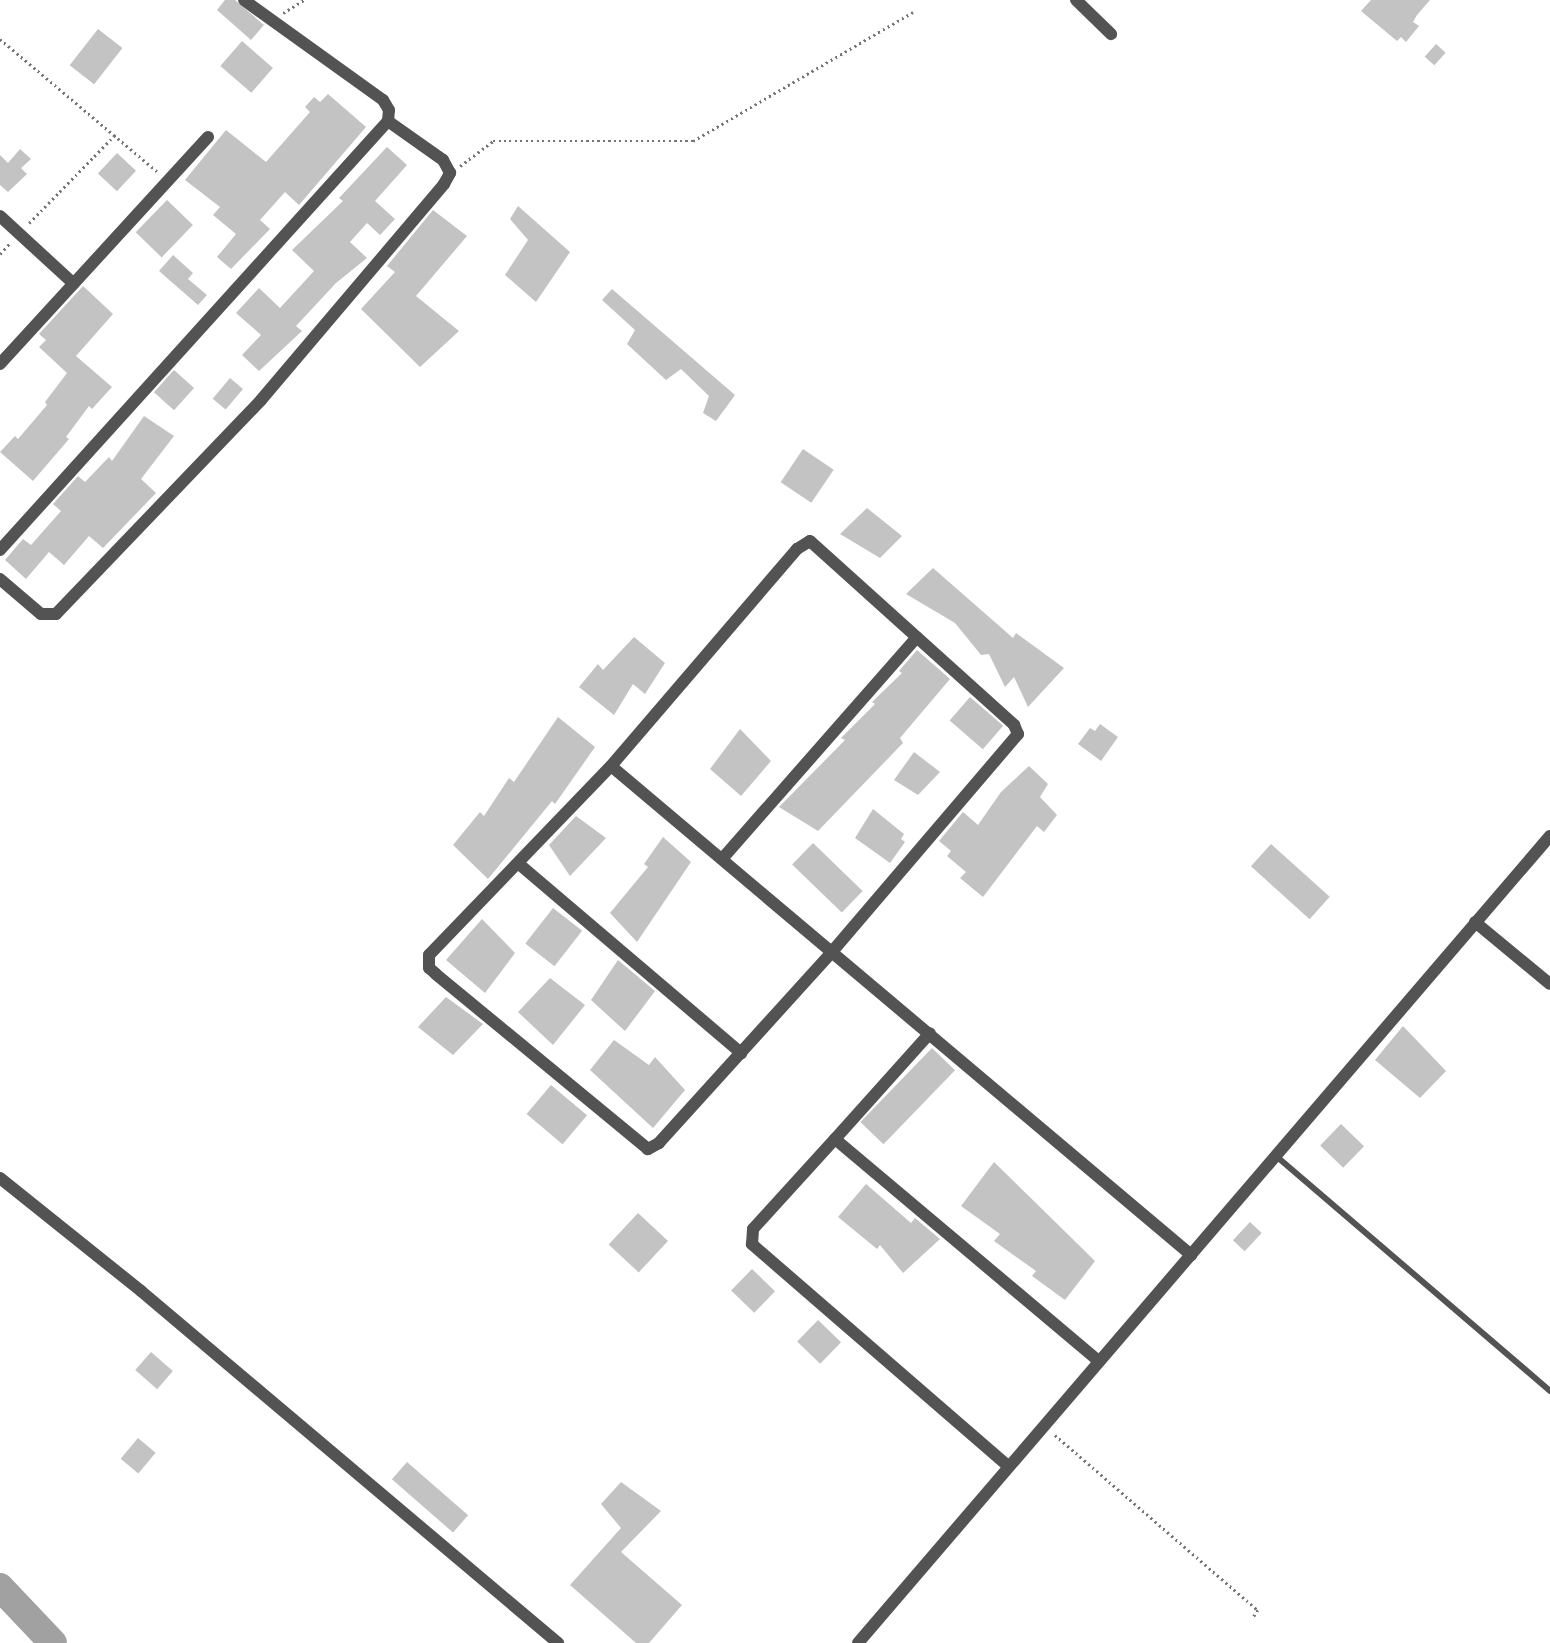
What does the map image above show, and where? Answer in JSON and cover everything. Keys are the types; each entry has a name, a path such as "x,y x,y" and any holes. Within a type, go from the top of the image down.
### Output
{"street":[{"path":"0,550 388,121 389,110 383,100 244,0"},
{"path":"1076,0 1111,34"},
{"path":"0,579 41,614 56,614 261,400 450,173 432,148 388,121"},
{"path":"0,365 208,137"},
{"path":"0,216 74,284"},
{"path":"804,542 817,543 917,637 1014,725 1018,734 832,952 659,1143 648,1149 429,968 429,955 611,766 804,542"},
{"path":"722,859 917,637"},
{"path":"611,766 1191,1255"},
{"path":"859,1643 1550,836"},
{"path":"519,864 741,1053"},
{"path":"1475,922 1550,984"},
{"path":"930,1033 753,1228 752,1244 1008,1466"},
{"path":"835,1139 1099,1361"},
{"path":"0,1178 141,1291 558,1643"}],"lane":[{"path":"1276,1156 1550,1391"}],"path":[{"path":"271,20 304,0"},
{"path":"450,173 493,141 694,141 913,12"},
{"path":"0,39 168,181"},
{"path":"0,254 115,135"},
{"path":"1044,1425 1258,1609 1253,1618"}],"building":[{"path":"225,0 235,0 264,25 251,40 217,10"},
{"path":"1371,0 1430,0 1413,22 1419,26 1406,42 1401,37 1397,41 1361,11"},
{"path":"98,29 122,48 94,84 70,65"},
{"path":"242,41 273,68 251,93 220,66"},
{"path":"1436,44 1446,53 1434,65 1425,57"},
{"path":"328,94 366,127 299,205 285,192 260,220 270,229 231,269 217,257 236,234 213,215 220,207 185,180 226,130 266,162 310,112 305,107 314,97 320,102"},
{"path":"387,147 407,165 375,201 395,219 380,235 367,223 350,242 367,258 336,283 296,326 302,331 259,371 242,355 261,335 236,313 259,288 280,308 314,271 292,250 343,201 339,198"},
{"path":"20,149 31,159 21,168 27,174 8,192 0,185 0,155 8,163"},
{"path":"117,153 136,171 117,191 98,173"},
{"path":"167,200 193,225 162,257 136,232"},
{"path":"518,206 570,252 536,302 505,275 528,240 510,219"},
{"path":"433,210 467,236 416,296 459,331 420,367 361,309 395,272 387,266"},
{"path":"173,255 193,273 188,279 207,295 198,305 159,271"},
{"path":"83,286 113,314 76,356 112,387 92,409 89,406 66,437 69,439 33,481 0,452 15,436 18,439 47,405 45,402 67,373 39,347 46,340 39,334"},
{"path":"612,289 735,395 716,421 703,413 709,396 681,369 666,380 627,344 635,330 602,300"},
{"path":"174,370 194,388 174,410 154,392"},
{"path":"230,378 243,389 226,410 213,399"},
{"path":"144,416 174,436 141,479 156,493 103,548 89,536 64,565 49,552 26,579 5,560 23,539 31,545 61,511 53,504 78,476 85,482 109,457 112,461"},
{"path":"803,449 834,470 811,503 781,482"},
{"path":"867,508 902,536 880,558 840,534"},
{"path":"933,568 1013,638 1016,633 1064,668 1028,707 1014,677 1005,687 989,654 981,655 955,623 906,594"},
{"path":"634,637 665,663 645,694 633,684 614,715 579,687 598,664 603,670"},
{"path":"917,650 950,679 900,738 903,743 818,831 779,807 845,740 841,738 902,673 899,671"},
{"path":"970,697 1003,726 983,749 950,720"},
{"path":"558,717 595,747 555,804 552,801 488,879 453,845 480,812 484,816 509,778 514,782"},
{"path":"1100,724 1118,737 1101,761 1078,744 1090,728 1095,731"},
{"path":"740,729 771,761 741,796 710,769"},
{"path":"914,752 940,772 918,795 894,780"},
{"path":"1029,766 1048,784 1040,797 1057,815 1044,832 1037,826 983,897 960,878 966,872 947,856 951,851 939,841 963,812 978,825 1001,792"},
{"path":"873,809 904,834 901,839 905,842 890,863 855,838"},
{"path":"576,816 606,838 570,876 549,845"},
{"path":"663,837 691,862 637,942 610,913 648,867 644,864"},
{"path":"813,843 863,891 842,913 792,865"},
{"path":"1271,844 1330,897 1310,919 1251,866"},
{"path":"553,908 582,931 554,966 525,943"},
{"path":"482,919 515,953 485,993 446,960"},
{"path":"618,960 655,991 625,1031 591,1000"},
{"path":"550,978 585,1005 553,1045 518,1012"},
{"path":"446,997 483,1024 453,1055 418,1027"},
{"path":"1403,1026 1446,1071 1420,1098 1375,1060"},
{"path":"614,1040 649,1065 655,1057 685,1090 653,1128 590,1070"},
{"path":"932,1048 955,1070 883,1144 860,1122"},
{"path":"551,1085 587,1115 563,1144 527,1114"},
{"path":"1341,1124 1364,1146 1343,1168 1320,1146"},
{"path":"994,1162 1095,1261 1065,1300 1032,1276 1036,1271 994,1241 1000,1234 961,1206"},
{"path":"866,1184 911,1223 915,1218 940,1239 903,1273 880,1245 877,1249 838,1217"},
{"path":"638,1213 668,1241 639,1272 609,1244"},
{"path":"1250,1222 1262,1233 1245,1251 1233,1240"},
{"path":"752,1269 775,1291 754,1313 731,1291"},
{"path":"818,1320 841,1342 820,1364 797,1342"},
{"path":"151,1352 173,1371 157,1389 135,1370"},
{"path":"138,1438 156,1453 138,1473 121,1459"},
{"path":"407,1462 468,1515 453,1532 392,1479"},
{"path":"621,1482 661,1511 621,1552 682,1605 649,1643 636,1643 570,1585 621,1528 601,1504"}],"waterway":[{"path":"0,1587 53,1643"}]}
